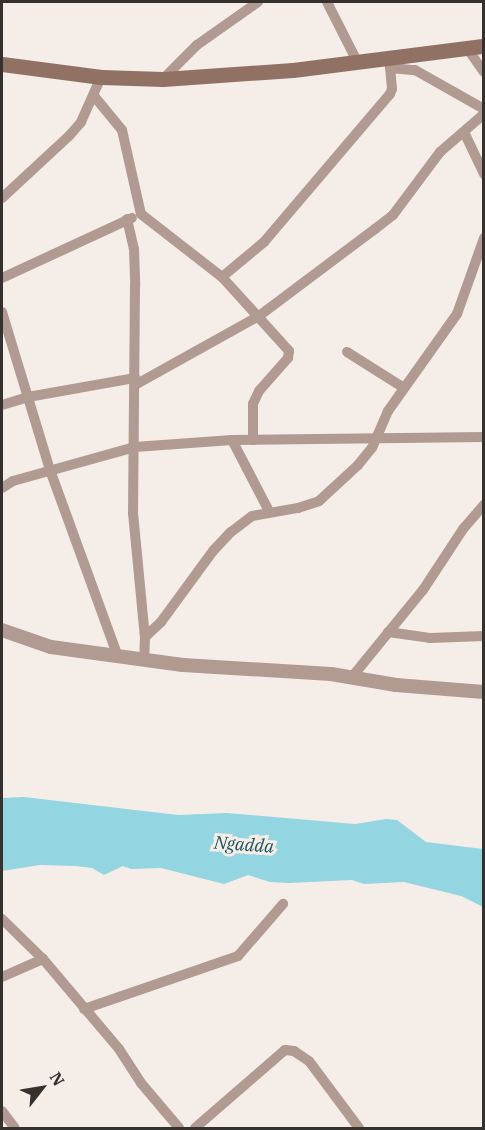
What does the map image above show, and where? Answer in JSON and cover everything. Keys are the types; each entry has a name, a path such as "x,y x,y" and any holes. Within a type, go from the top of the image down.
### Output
{"main road":[{"path":"2,64 101,77 163,79 358,63 390,64 483,46"}],"street":[{"path":"163,79 197,45 258,2"},
{"path":"327,2 358,63"},
{"path":"467,48 483,72"},
{"path":"222,277 264,242 390,94 392,89 390,64 415,70 483,109"},
{"path":"2,198 81,122 101,77"},
{"path":"94,96 122,130 141,214 222,277 289,351 288,358 259,391 253,404 253,440"},
{"path":"2,405 28,397 135,382 259,316 393,215 440,152 483,114"},
{"path":"464,132 483,174"},
{"path":"2,278 141,214"},
{"path":"127,219 134,258 134,523 145,637 144,660"},
{"path":"145,637 161,622 213,552 231,532 252,516 269,511 298,508 320,501 358,465 372,448 374,437 404,388 456,314 483,238"},
{"path":"2,312 50,470 118,657"},
{"path":"347,352 404,388"},
{"path":"2,488 50,470 135,447 232,440 483,437"},
{"path":"232,440 269,511"},
{"path":"352,678 423,590 463,529 482,511"},
{"path":"2,630 51,647 118,657 183,665 331,674 396,685 483,692"},
{"path":"388,632 430,638 483,636"},
{"path":"84,1009 238,956 283,904"},
{"path":"2,919 43,959 179,1128"},
{"path":"2,977 43,959"},
{"path":"195,1128 285,1050 294,1051 309,1061 359,1128"},
{"path":"2,1111 15,1128"}],"water":[{"name":"Ngadda","path":"24,797 178,815 227,813 355,824 386,819 397,820 426,842 483,849 483,907 461,896 404,882 364,884 352,880 289,883 270,882 248,875 224,884 161,868 131,869 123,866 104,875 92,868 76,866 40,865 2,871 2,798"}]}
